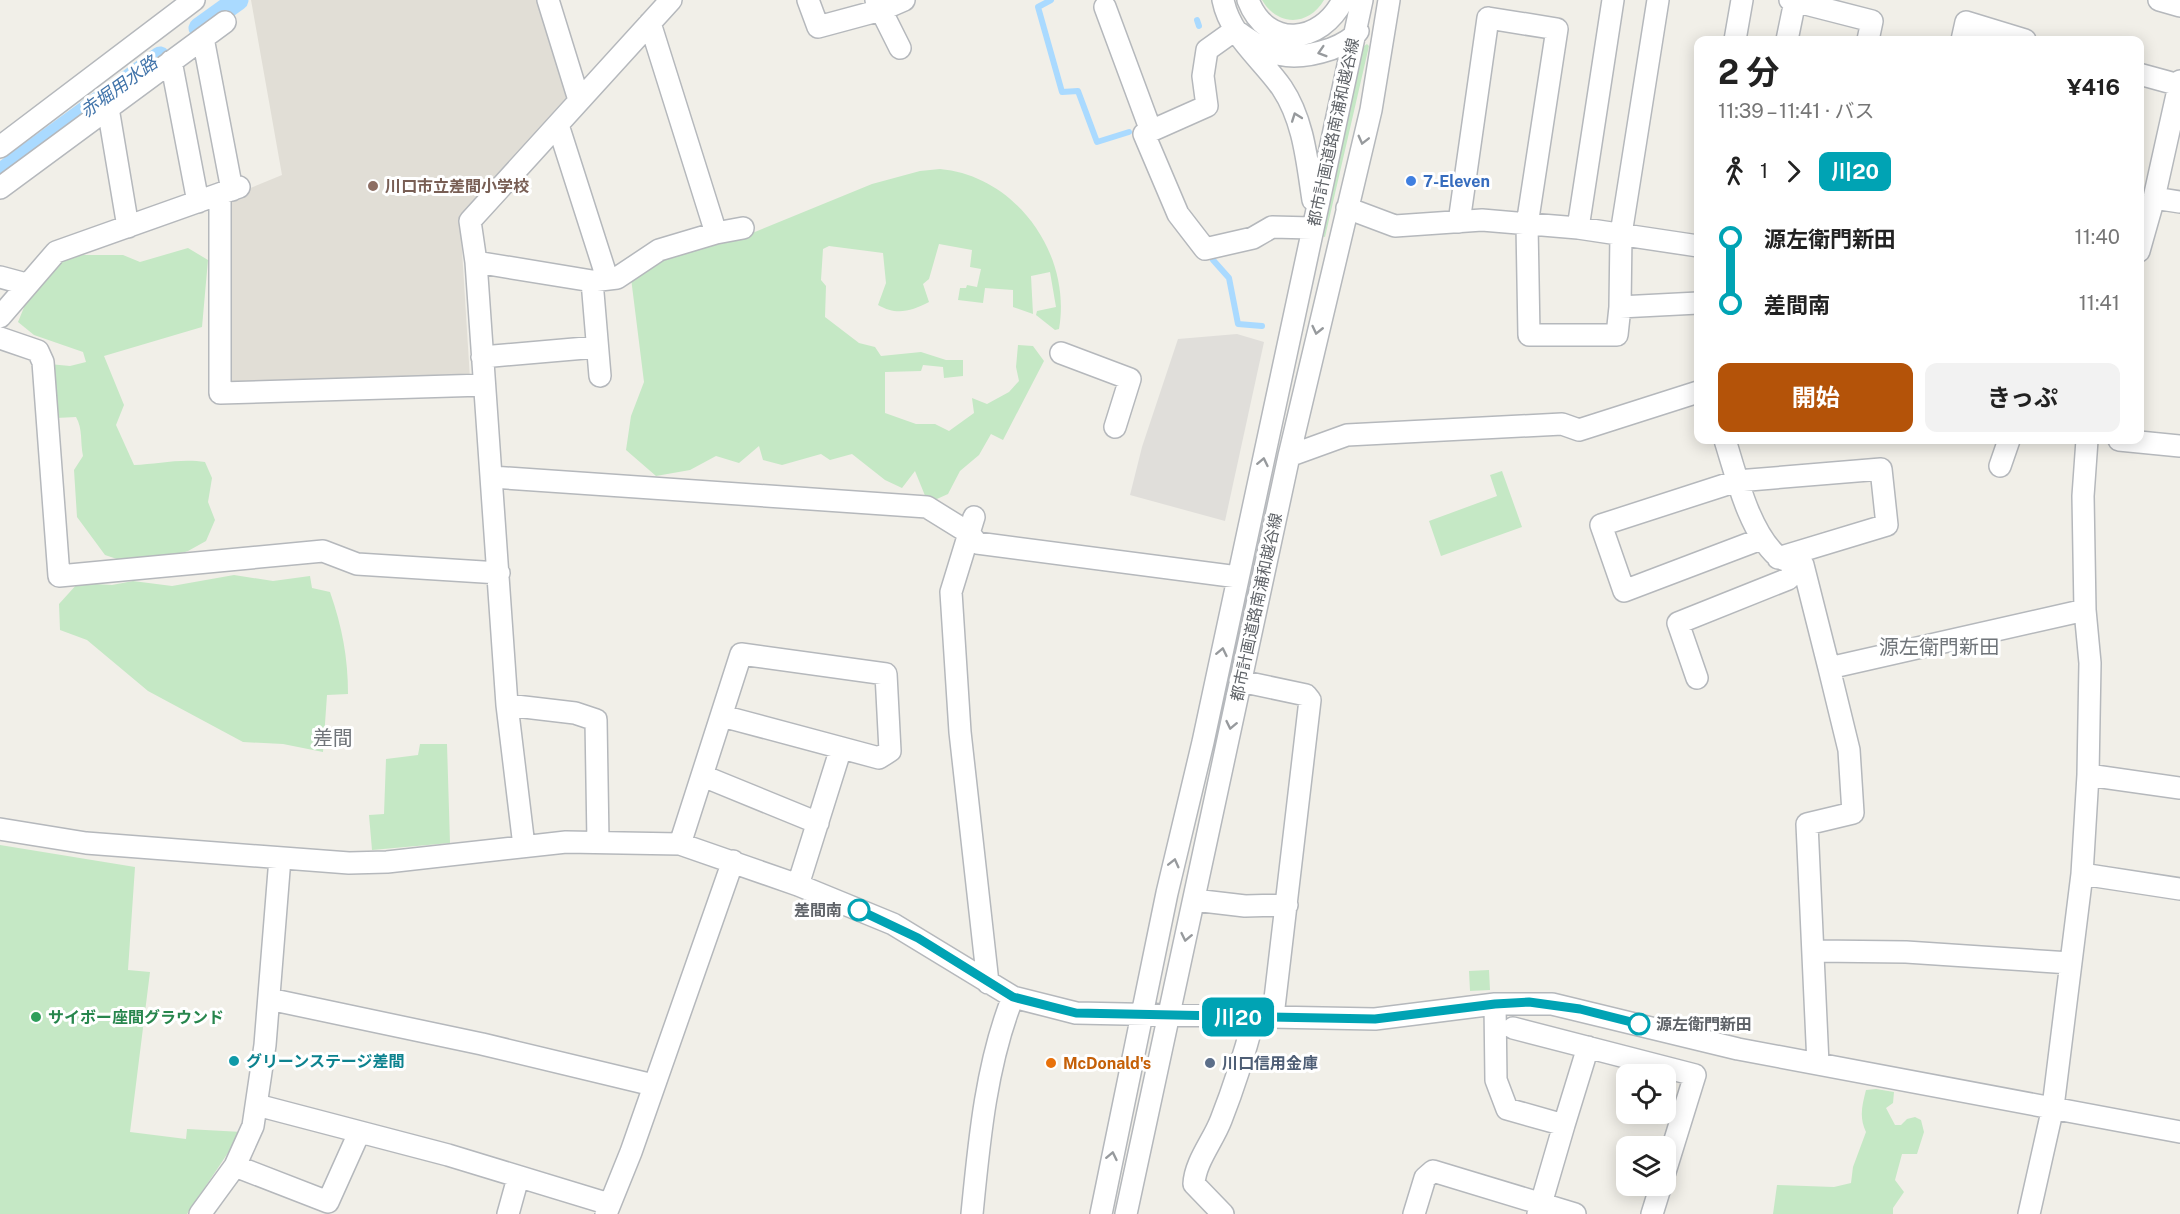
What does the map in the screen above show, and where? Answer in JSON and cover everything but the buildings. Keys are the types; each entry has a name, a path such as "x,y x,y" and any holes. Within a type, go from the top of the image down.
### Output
{"street":[{"path":"0,147 194,0"},
{"path":"548,0 579,100"},
{"path":"524,846 507,705 476,262 470,221 671,0"},
{"path":"808,0 818,27 878,5 904,0"},
{"path":"1223,0 1235,30 1282,89 1293,109 1305,148 1314,222 1272,228 1253,238 1205,249 1178,214 1144,134 1207,106 1203,76 1207,50 1235,30"},
{"path":"1248,0 1255,14 1270,28 1287,35 1302,36 1325,23 1343,0"},
{"name":"都市計画道路南浦和越谷線","path":"1101,1214 1167,893 1203,742 1362,0"},
{"path":"1235,30 1264,49 1294,58 1338,46 1354,37 1377,0"},
{"name":"都市計画道路南浦和越谷線","path":"1126,1214 1289,456 1371,110 1389,0"},
{"path":"1371,110 1403,0"},
{"path":"1578,228 1613,0"},
{"path":"1459,222 1488,18 1557,29 1527,225 1529,335 1617,335 1620,307 1621,234 1658,0"},
{"path":"1736,36 1742,0"},
{"path":"2159,0 2180,6"},
{"path":"1788,36 1792,1 1857,7 1872,21 1869,36"},
{"path":"878,5 900,48"},
{"path":"1105,7 1151,131"},
{"path":"0,188 225,22"},
{"path":"1963,36 1966,22 2012,36"},
{"path":"650,23 716,233"},
{"path":"203,38 230,190 220,393 484,385"},
{"path":"171,62 198,202"},
{"path":"2144,75 2180,83 2144,233"},
{"path":"108,108 128,226"},
{"path":"558,125 600,280 597,347 600,376"},
{"path":"0,317 26,284 56,252 230,190"},
{"path":"2154,198 2180,202"},
{"path":"1347,208 1395,226 1482,220 1578,228 1694,245"},
{"path":"476,262 600,280 617,278 659,250 716,233 743,228"},
{"path":"0,277 26,284"},
{"path":"1620,307 1694,303"},
{"path":"0,338 38,351 43,362 59,576 323,551 357,564 498,573"},
{"path":"482,357 597,347"},
{"path":"1061,353 1130,379 1115,427"},
{"path":"1289,456 1347,435 1562,424 1579,430 1694,393"},
{"path":"2144,442 2180,446"},
{"path":"1726,444 1737,481 1761,539 1778,558 1803,565"},
{"path":"2000,466 2007,444"},
{"path":"2029,1214 2053,1107 2082,874 2088,775 2090,663 2085,610 2084,496 2087,444"},
{"path":"1761,539 1624,591 1601,525 1737,481 1881,469 1887,525 1778,558"},
{"path":"492,477 927,507 971,525 977,543 1238,577"},
{"path":"971,525 951,592 960,732 988,983"},
{"path":"1803,565 1849,750 1854,813 1807,824 1808,879 1815,951 1818,1064"},
{"path":"1697,678 1678,623 1788,579 1803,565"},
{"path":"1829,668 2085,610"},
{"path":"680,844 741,654 886,674 890,752 879,758 722,716"},
{"path":"1222,1214 1194,1184 1195,1174 1220,1122 1263,1017 1287,906 1310,700 1306,695 1240,681"},
{"path":"507,705 575,713 596,720 598,840"},
{"path":"798,885 842,748"},
{"path":"2088,775 2180,788"},
{"path":"703,776 818,823"},
{"path":"0,829 86,843 280,858 387,862 598,840 680,844 798,885 893,924 1013,997 1076,1013 1375,1019 1529,1002 1580,1009 1713,1043 1818,1064 2180,1131"},
{"path":"200,1214 235,1166 246,1146 257,1105 280,858"},
{"path":"257,1105 448,1155 607,1209 631,1152 733,861"},
{"path":"2082,874 2180,889"},
{"path":"1194,900 1245,906 1287,906"},
{"path":"1815,951 1906,952 2070,963"},
{"path":"972,1214 996,1049 1013,997"},
{"path":"268,999 482,1044 653,1085"},
{"path":"1495,1004 1496,1080 1507,1108 1564,1125"},
{"path":"1513,1028 1695,1075 1676,1136"},
{"path":"1540,1208 1588,1047"},
{"path":"235,1166 328,1202 359,1133"},
{"path":"1414,1214 1425,1178 1433,1171 1540,1208 1575,1214"},
{"path":"508,1214 518,1178"},
{"path":"1652,1214 1658,1196"}],"shaded area":[{"name":"川口市立差間小学校","path":"251,0 537,0 569,95 460,218 470,379 236,385 226,381 227,206 231,196 282,175"},
{"path":"1237,334 1264,342 1225,521 1130,495 1142,447 1178,339"}],"green space":[{"path":"1262,0 1324,0 1310,15 1293,20 1276,15"},
{"path":"1367,44 1369,46 1325,237 1321,236 1357,51"},
{"path":"940,169 968,175 993,187 1015,203 1033,224 1047,248 1057,274 1061,301 1059,329 1055,330 1036,315 1037,311 1056,307 1050,272 1031,276 1033,314 1013,307 1013,290 985,288 983,303 958,300 960,288 966,288 967,285 977,287 981,269 970,267 972,250 939,244 929,279 923,284 929,302 910,310 891,310 878,305 886,283 883,253 829,246 823,249 821,280 826,286 825,317 859,343 875,347 881,356 921,352 946,360 963,360 963,376 944,378 943,367 923,365 921,371 885,372 885,413 916,424 935,424 949,431 974,413 972,398 987,404 1009,392 1019,381 1016,367 1018,345 1033,346 1044,361 1003,440 991,434 979,455 960,471 948,494 928,503 915,471 902,488 885,480 852,454 830,460 821,454 782,465 763,460 759,446 739,463 716,456 690,470 656,476 626,450 631,416 644,382 631,278 660,259 745,236 872,184 920,171"},
{"path":"188,248 208,260 202,327 104,356 124,405 116,425 134,465 178,461 205,462 212,478 208,502 215,520 206,541 188,551 166,558 123,561 105,555 77,517 74,470 83,456 80,426 76,417 56,418 49,364 70,366 86,362 83,352 34,335 18,322 29,295 64,260 83,255 123,255 140,262"},
{"path":"1502,471 1522,527 1441,556 1429,521 1497,496 1490,475"},
{"path":"234,575 273,581 310,576 312,588 330,592 344,642 348,694 327,695 323,752 283,744 243,742 148,691 87,640 60,630 59,604 78,583 112,585 133,581 172,586"},
{"path":"420,744 447,744 450,843 372,850 369,815 384,814 386,759 418,755"},
{"path":"0,845 135,867 128,970 150,972 130,1132 186,1139 187,1129 242,1132 187,1214 0,1214"},
{"path":"1489,970 1490,990 1470,991 1469,971"},
{"path":"1866,1090 1894,1092 1893,1103 1886,1108 1895,1125 1901,1125 1907,1119 1915,1117 1921,1120 1924,1132 1917,1154 1902,1154 1895,1180 1904,1192 1893,1208 1893,1214 1773,1214 1777,1185 1834,1187 1851,1183 1853,1167 1866,1132 1862,1106"}],"waterway":[{"name":"赤堀用水路","path":"199,28 238,0"},
{"path":"1051,0 1038,7 1062,92 1078,91 1097,142 1129,132"},
{"path":"1197,20 1199,26"},
{"name":"赤堀用水路","path":"0,174 160,57"},
{"path":"1213,260 1229,278 1238,324 1262,326"}],"bus line":[{"name":"川20","path":"859,910 893,924 918,938 1013,997 1076,1013 1375,1019 1529,1002 1580,1009 1639,1024"}],"place":[{"name":"7-Eleven","path":"1411,181"},
{"name":"川口市立差間小学校","path":"373,186"},
{"name":"差間南","path":"859,910"},
{"name":"サイボー座間グラウンド","path":"36,1017"},
{"name":"源左衛門新田","path":"1639,1024"},
{"name":"グリーンステージ差間","path":"234,1061"},
{"name":"McDonald's","path":"1051,1063"},
{"name":"川口信用金庫","path":"1210,1063"}],"district":[{"name":"源左衛門新田","path":"1939,647"},
{"name":"差間","path":"333,738"}]}
